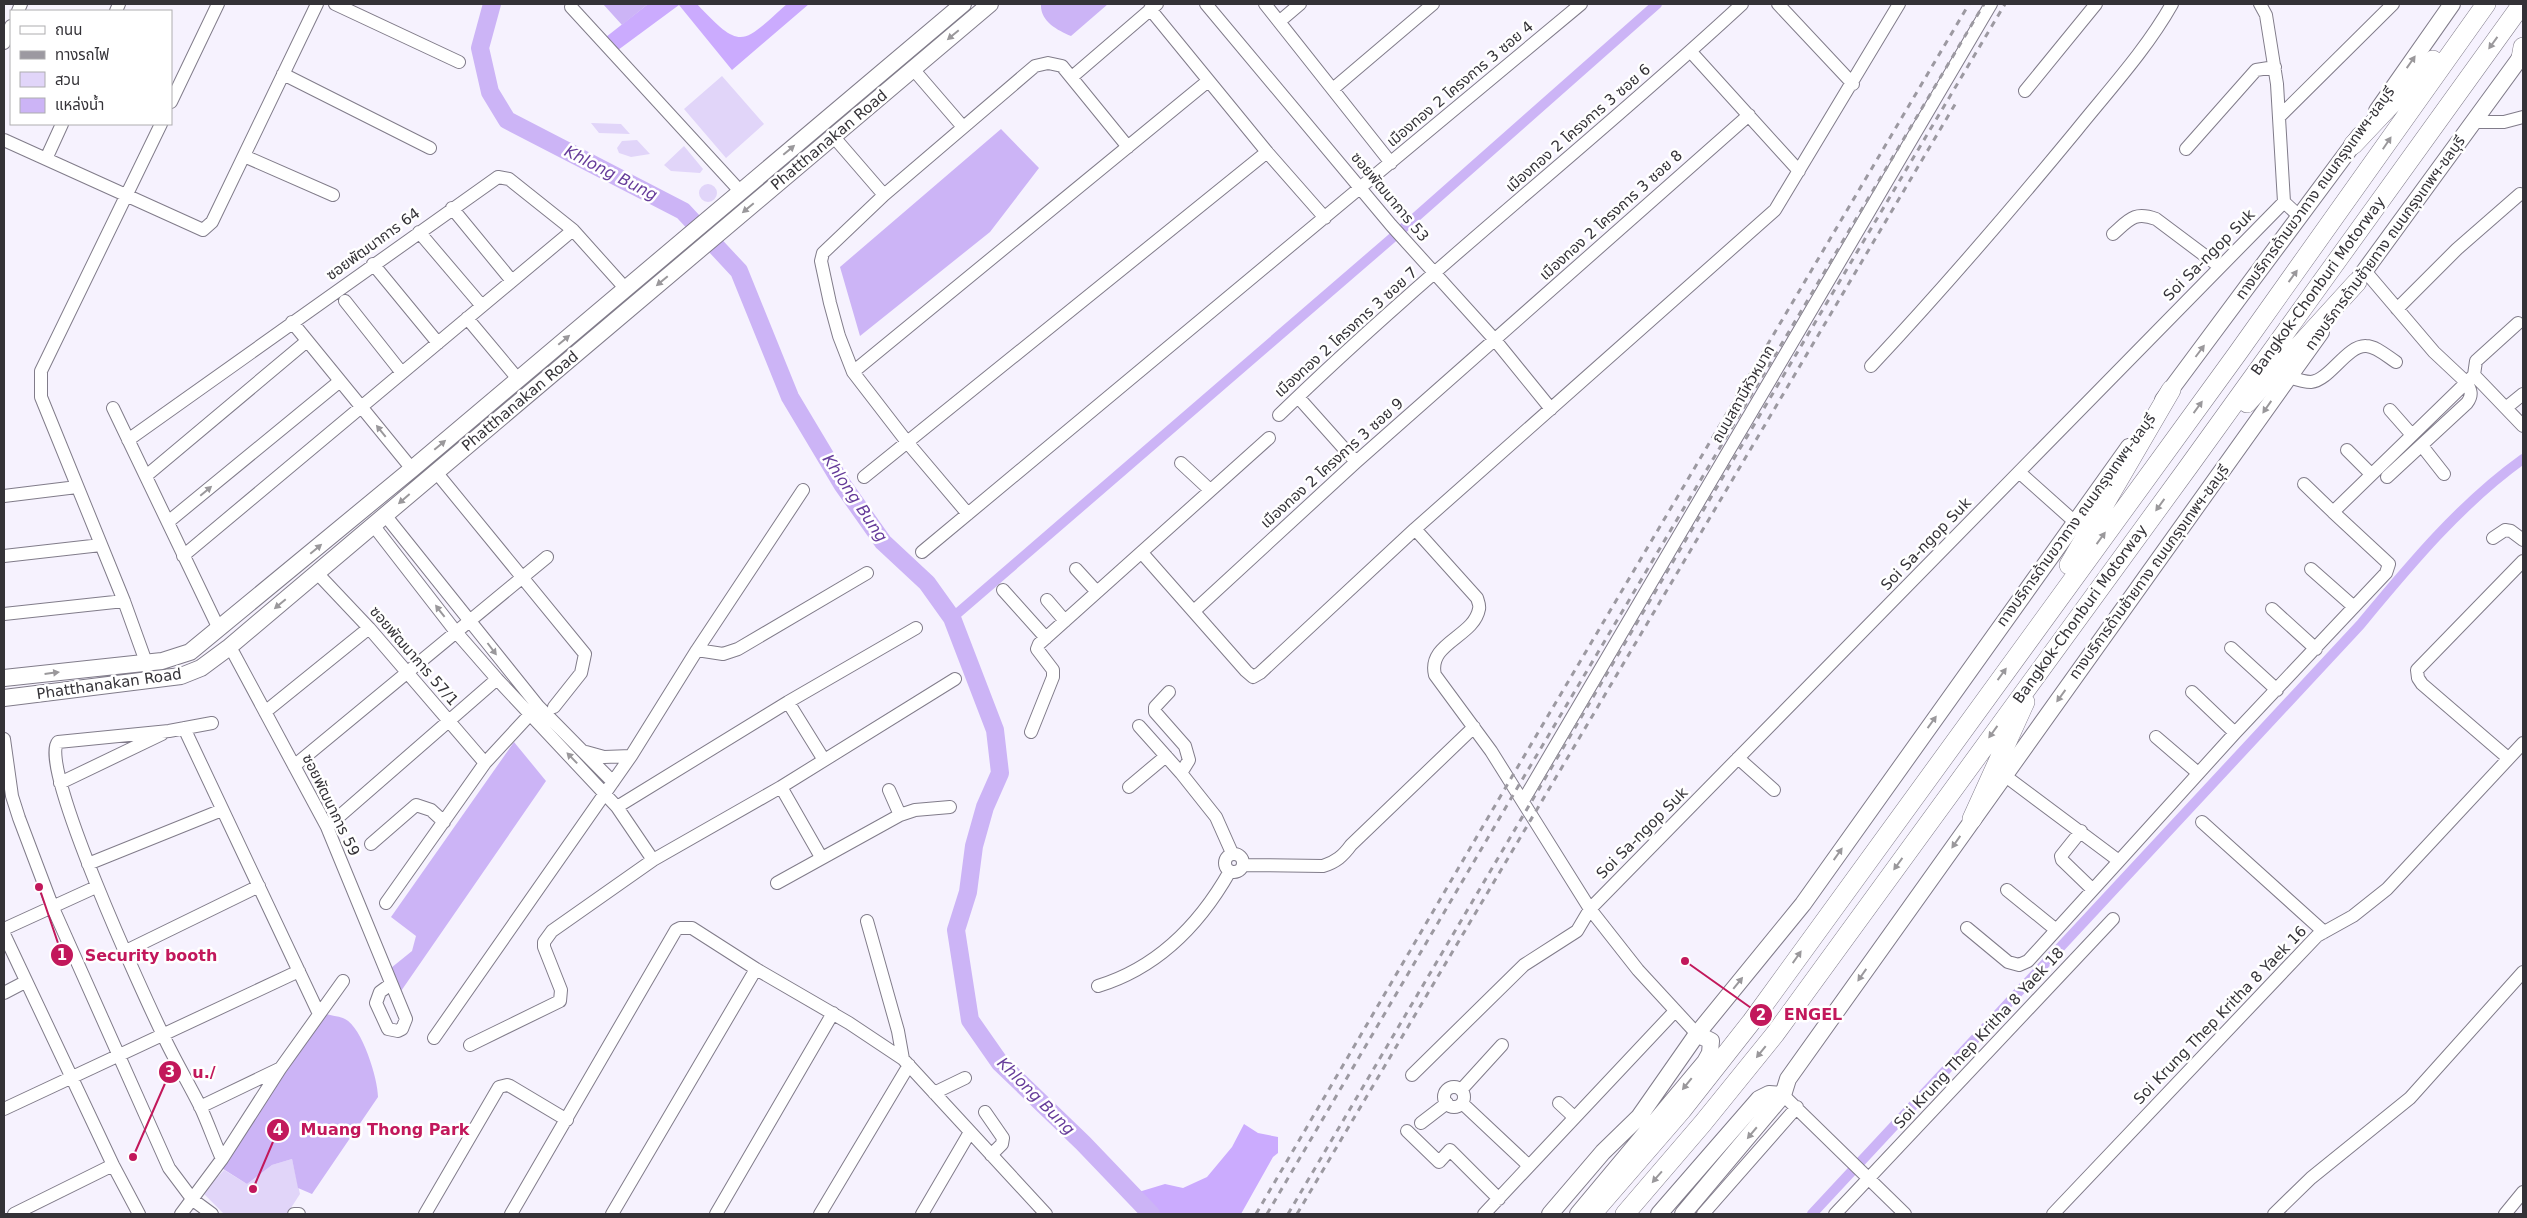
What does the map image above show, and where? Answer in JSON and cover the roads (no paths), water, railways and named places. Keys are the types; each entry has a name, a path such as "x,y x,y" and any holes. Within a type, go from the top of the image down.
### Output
{"highway":[{"name":"Bangkok-Chonburi Motorway","path":"1625,1214 1704,1123 1775,1034 2042,664 2189,466 2522,4"},
{"path":"2353,145 2485,5"},
{"name":"Bangkok-Chonburi Motorway","path":"1592,1214 1682,1110 1752,1021 2021,648 2237,354 2485,5"},
{"path":"2189,466 2361,276"},
{"path":"2021,648 2170,390"},
{"path":"1972,819 2042,664"}],"main road":[{"name":"Phatthanakan Road","path":"4,678 162,661 190,652 412,469 963,4"},
{"name":"Phatthanakan Road","path":"4,698 181,676 201,668 228,648 990,4"},
{"name":"ทางบริการด้านขวาทาง ถนนกรุงเทพฯ-ชลบุรี","path":"1550,1214 1604,1152 1639,1116 1697,1034 1803,904 2170,390 2353,145 2452,4"},
{"name":"ทางบริการด้านซ้ายทาง ถนนกรุงเทพฯ-ชลบุรี","path":"1683,1214 1784,1095 1788,1079 1972,819 2522,53"},
{"path":"861,90 872,104"},
{"path":"412,469 423,483"},
{"path":"1578,1214 1705,1062 1710,1054 1711,1042 1697,1034"},
{"path":"1659,1214 1759,1099 1769,1094 1784,1095"},
{"path":"1750,1108 1761,1105 1771,1110"},
{"path":"1565,1214 1639,1116"},
{"path":"1698,1170 1707,1172 1711,1182"}],"street":[{"path":"172,100 218,4"},
{"path":"4,140 203,230 212,222 317,4"},
{"path":"334,4 459,62"},
{"name":"ซอยพัฒนาการ 53","path":"1206,4 1391,225 1494,340 1551,409"},
{"path":"1265,4 1334,88 1391,163"},
{"path":"1280,21 1300,4"},
{"path":"1334,88 1432,4"},
{"name":"เมืองทอง 2 โครงการ 3 ซอย 4","path":"922,552 1361,189 1581,4"},
{"name":"เมืองทอง 2 โครงการ 3 ซอย 6","path":"1434,275 1691,52 1742,4"},
{"path":"1778,4 1853,84"},
{"path":"1142,553 1254,677 1415,529 1774,210 1853,84 1899,4"},
{"name":"ถนนสถานีหัวหมาก","path":"1523,801 1991,4"},
{"path":"2026,92 2096,4"},
{"path":"1871,366 1968,260 2156,33 2172,4"},
{"path":"2260,4 2266,15 2275,67 2280,116 2284,202 2299,216"},
{"path":"2280,116 2394,4"},
{"path":"570,7 740,191"},
{"path":"1072,77 1154,7 1208,81 1325,218"},
{"path":"4,43 10,28"},
{"path":"1691,52 1798,171"},
{"path":"968,514 906,442 853,372 838,336 821,262 823,252 827,246 884,195 1035,66 1048,63 1062,66 1128,147"},
{"path":"2186,149 2256,70 2275,67"},
{"path":"913,69 963,127"},
{"path":"283,74 430,148"},
{"path":"853,372 1208,81"},
{"name":"เมืองทอง 2 โครงการ 3 ซอย 8","path":"1494,340 1749,115"},
{"path":"2473,122 2504,122 2523,117"},
{"path":"46,159 62,125"},
{"path":"146,662 124,601 41,397 42,371 161,125"},
{"path":"833,136 884,195"},
{"path":"4,154 16,146"},
{"path":"864,476 1267,152"},
{"path":"244,156 333,195"},
{"name":"ซอยพัฒนาการ 64","path":"128,440 494,178 504,177 533,197 573,230 625,288"},
{"path":"2397,309 2457,249 2520,194"},
{"name":"Soi Sa-ngop Suk","path":"1412,1074 1524,966 1577,931 1590,909 2284,202"},
{"path":"452,208 512,281"},
{"path":"2113,234 2134,216 2145,215 2156,218 2220,267"},
{"path":"183,556 573,230"},
{"path":"419,232 482,306"},
{"path":"373,264 438,343"},
{"name":"เมืองทอง 2 โครงการ 3 ซอย 7","path":"1279,415 1434,275"},
{"path":"2361,276 2397,309 2434,352 2507,407 2523,426"},
{"path":"344,301 402,373"},
{"path":"467,318 518,380"},
{"path":"292,322 412,469"},
{"path":"2387,477 2471,398 2470,378 2476,361 2518,323"},
{"name":"เมืองทอง 2 โครงการ 3 ซอย 9","path":"1194,611 1356,462 1494,340"},
{"path":"146,476 308,341"},
{"path":"2289,377 2311,382 2318,380 2363,345 2372,347 2396,362"},
{"path":"2333,512 2370,473 2470,378"},
{"path":"168,522 340,380"},
{"path":"2507,407 2523,394"},
{"path":"1298,397 1356,462"},
{"path":"114,408 183,556 220,629"},
{"path":"2390,410 2412,435"},
{"path":"1031,732 1053,677 1052,666 1038,648 1046,638 1269,438"},
{"path":"2422,446 2444,474"},
{"path":"2347,450 2370,473"},
{"path":"1181,463 1210,490"},
{"path":"436,472 586,654 581,673 554,707"},
{"path":"2019,472 2075,522"},
{"path":"1967,928 2008,962 2019,966 2028,960 2235,733 2386,573 2389,564 2304,484"},
{"path":"4,496 77,487"},
{"path":"434,1038 606,794 696,650 803,490"},
{"path":"379,520 470,620 534,710 617,807 653,860"},
{"path":"379,520 456,632 497,679 586,752 613,782"},
{"path":"1415,529 1477,598 1479,610 1472,622 1436,657 1433,665 1435,675 1474,727 1523,801 1590,909 1638,970 1697,1034"},
{"path":"2493,538 2505,530 2511,531 2523,540"},
{"path":"4,556 101,545"},
{"path":"294,766 547,557"},
{"path":"2508,758 2422,684 2418,678 2417,670 2523,560"},
{"path":"2310,569 2354,607"},
{"path":"1076,570 1098,592"},
{"name":"ซอยพัฒนาการ 57/1","path":"316,573 369,628 485,763"},
{"path":"696,650 723,654 738,649 867,573"},
{"path":"1003,590 1046,638"},
{"path":"1047,600 1065,621"},
{"path":"4,614 124,601"},
{"path":"2272,609 2316,649"},
{"path":"265,712 369,628"},
{"path":"617,807 788,702 916,628"},
{"name":"ซอยพัฒนาการ 59","path":"228,648 327,827 391,984"},
{"path":"2231,648 2277,690"},
{"path":"327,827 497,679"},
{"path":"470,1045 560,1001 561,990 544,947 547,936 653,860 780,787 955,679"},
{"path":"1169,692 1154,712 1185,746 1189,760 1181,773"},
{"path":"2192,692 2235,733"},
{"path":"788,702 824,760"},
{"path":"386,903 485,763 534,710"},
{"path":"212,724 169,731 58,742 54,749 60,783 96,887 162,1035 200,1107 222,1159"},
{"path":"1139,726 1181,773 1216,817 1232,853 1242,857 1244,865"},
{"path":"1230,871 1238,871 1244,865 1323,866 1333,863 1343,856 1351,845 1474,727"},
{"path":"184,728 320,1014"},
{"path":"60,783 169,731"},
{"path":"2156,737 2198,774"},
{"path":"4,739 12,796 53,908 170,1168 193,1200 212,1214"},
{"name":"Soi Krung Thep Kritha 8 Yaek 16","path":"2053,1214 2310,943 2324,932 2353,916 2387,889 2523,743"},
{"path":"586,752 604,757 631,756"},
{"path":"1129,787 1166,756"},
{"path":"1738,758 1774,790"},
{"path":"2004,776 2081,831 2119,861"},
{"path":"780,787 822,857"},
{"path":"889,790 900,815"},
{"path":"371,844 416,805 431,810 444,822"},
{"path":"777,883 900,815 915,810 950,807"},
{"path":"88,864 222,810"},
{"path":"2202,822 2324,932"},
{"path":"2081,831 2061,856 2062,860 2092,889"},
{"path":"1230,871 1225,860 1232,853"},
{"path":"1098,986 1120,979 1154,960 1206,910 1230,871"},
{"path":"126,951 259,886"},
{"path":"4,929 96,887"},
{"path":"2007,890 2055,929"},
{"name":"Soi Krung Thep Kritha 8 Yaek 18","path":"1835,1214 1866,1177 2113,919"},
{"path":"820,1214 906,1062 867,920"},
{"path":"511,1214 676,930 680,928 692,928 756,969 833,1014 906,1062 1046,1214"},
{"path":"4,934 113,1166 139,1214"},
{"path":"612,1214 756,969"},
{"path":"4,1109 299,971"},
{"path":"2274,1214 2311,1178 2410,1098 2523,972"},
{"path":"181,1214 222,1159 280,1069 342,981"},
{"path":"4,993 25,982"},
{"path":"1484,1214 1675,1011"},
{"path":"716,1214 833,1014"},
{"path":"1461,1090 1502,1045"},
{"path":"200,1107 280,1069"},
{"path":"934,1093 965,1078"},
{"path":"425,1214 499,1088 510,1086 567,1120"},
{"path":"1447,1102 1447,1091 1454,1087 1461,1090 1464,1099 1462,1103"},
{"path":"1784,1095 1905,1214"},
{"path":"1447,1102 1454,1106 1462,1103"},
{"path":"1421,1123 1447,1102"},
{"path":"1462,1103 1529,1166"},
{"path":"1559,1103 1574,1117"},
{"path":"1703,1214 1797,1107"},
{"path":"985,1112 1003,1138 1002,1144 991,1155"},
{"path":"1407,1131 1439,1162 1450,1150 1499,1199"},
{"path":"922,1214 970,1132"},
{"path":"14,1214 113,1166"},
{"path":"2505,1214 2523,1192"},
{"path":"1027,1214 1034,1202"},
{"path":"294,1214 299,1214"}],"water":[{"path":"603,4 648,4 622,25"},
{"path":"1041,4 1108,4 1071,36 1055,28 1046,20 1041,10"},
{"path":"1001,129 1039,168 990,232 860,336 840,267"},
{"path":"514,742 546,781 399,994 391,968 412,951 416,936 391,917"},
{"path":"326,1014 345,1019 357,1032 368,1054 378,1097 312,1194 298,1188 292,1159 272,1165 247,1184 220,1167"}],"waterway":[{"name":"Khlong Bung","path":"492,4 480,48 490,92 507,120 683,211 739,271 790,397 842,484 883,542 927,583 952,618 995,730 1000,773 985,807 974,846 968,892 956,930 970,1020 1000,1063 1083,1143 1151,1214"},
{"path":"952,618 1391,239 1657,4"},
{"path":"1812,1214 2360,625 2436,537 2478,496 2523,459"}],"railway":[{"path":"1256,1214 1969,4"},
{"path":"1267,1214 1516,790 1984,4"},
{"path":"1288,1214 1720,482 2005,4"},
{"path":"1297,1214 1957,101"}],"place":[{"name":"Security booth","path":"39,887"},
{"name":"ENGEL","path":"1685,961"},
{"name":"u./","path":"133,1157"},
{"name":"Muang Thong Park","path":"253,1189"}]}
